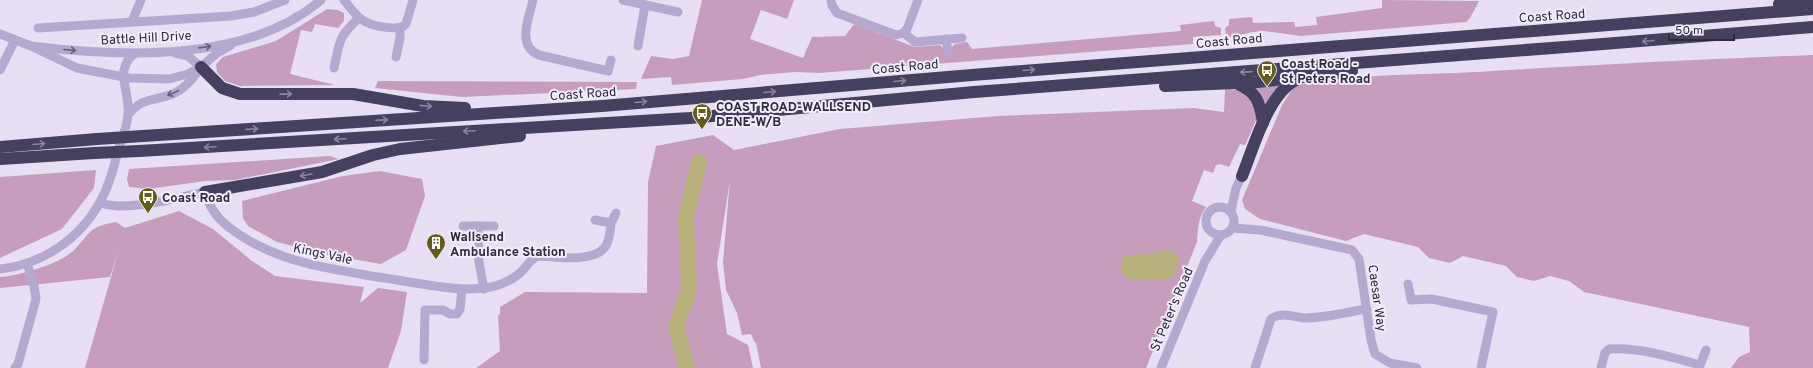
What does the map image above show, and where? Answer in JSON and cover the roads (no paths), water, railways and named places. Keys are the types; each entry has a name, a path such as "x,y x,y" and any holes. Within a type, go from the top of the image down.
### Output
{"highway":[{"path":"1676,20 1809,0"},
{"name":"Coast Road","path":"0,147 97,139 602,106 972,75 1813,9"},
{"path":"205,192 322,172 382,153 400,149 690,118 974,92 1813,27"},
{"path":"1687,37 1813,35"},
{"path":"974,92 1236,83 1301,78 1578,46"},
{"path":"201,67 222,88 240,94 353,94 423,106 451,108 602,106"},
{"path":"1242,176 1263,123 1282,89 1301,78"},
{"path":"1236,83 1247,89 1256,97 1261,110 1263,123"},
{"path":"0,160 94,153 690,118"}],"street":[{"path":"132,21 141,0"},
{"path":"38,28 231,16 254,12 285,0"},
{"name":"Battle Hill Drive","path":"0,34 31,46 77,68 124,78 177,78 201,67 217,53 238,42 276,28 292,20 321,0"},
{"path":"344,0 359,18 369,23 391,28 404,27 409,19 413,0"},
{"path":"533,0 525,37 527,45 531,51 539,55 608,71 611,60"},
{"path":"624,0 678,12"},
{"path":"831,0 837,13 896,35 904,33 907,29 918,0"},
{"path":"638,46 645,5"},
{"path":"334,68 340,40 343,34 359,18"},
{"path":"396,57 400,38 400,28"},
{"path":"904,33 915,42 962,38"},
{"path":"946,39 948,52"},
{"path":"0,70 16,40"},
{"name":"Battle Hill Drive","path":"31,46 97,53 136,53 238,42"},
{"path":"128,115 134,108 143,102 169,95 182,89 193,79 201,67 184,54 152,52"},
{"path":"0,269 27,263 49,254 67,242 86,222 100,203 109,183 128,115 128,103 124,78 125,67 128,59 136,53"},
{"name":"St Peter's Road","path":"1161,368 1205,261 1221,235 1225,234 1232,228 1229,212 1236,188 1242,176"},
{"path":"100,203 111,206 126,206 205,192"},
{"name":"Kings Vale","path":"205,192 209,204 216,216 231,229 256,245 276,255 298,262 332,269 462,290 484,289 509,282 522,271 532,259 538,256 581,257 593,255 604,248 608,240 611,223 616,213"},
{"name":"St Peter's Road","path":"1205,261 1211,232 1207,225 1207,216 1213,208 1229,212"},
{"name":"Caesar Way","path":"1229,212 1260,230"},
{"path":"595,220 611,223"},
{"path":"463,226 494,226"},
{"path":"478,226 479,262 484,289"},
{"name":"Caesar Way","path":"1232,228 1260,230 1352,250 1360,259 1371,340 1375,354 1388,365 1417,368"},
{"path":"1211,232 1221,235"},
{"path":"15,368 18,364 36,299 34,286 27,263"},
{"path":"1408,284 1411,300 1432,300 1493,312 1481,368"},
{"path":"424,360 425,310 443,310 450,314 457,314 460,309 462,290"},
{"path":"1255,368 1271,319 1275,316 1281,315 1305,318 1367,309"},
{"path":"1601,368 1605,353 1608,349 1615,348 1646,352 1700,366 1706,350"}],"waterway":[{"path":"687,368 676,325 689,291 686,216 699,162"}],"place":[{"name":"Coast Road - St Peters Road","path":"1267,87"},
{"name":"COAST ROAD-WALLSEND DENE-W/B","path":"702,130"},
{"name":"Coast Road","path":"148,214"},
{"name":"Wallsend Ambulance Station","path":"436,260"}]}
